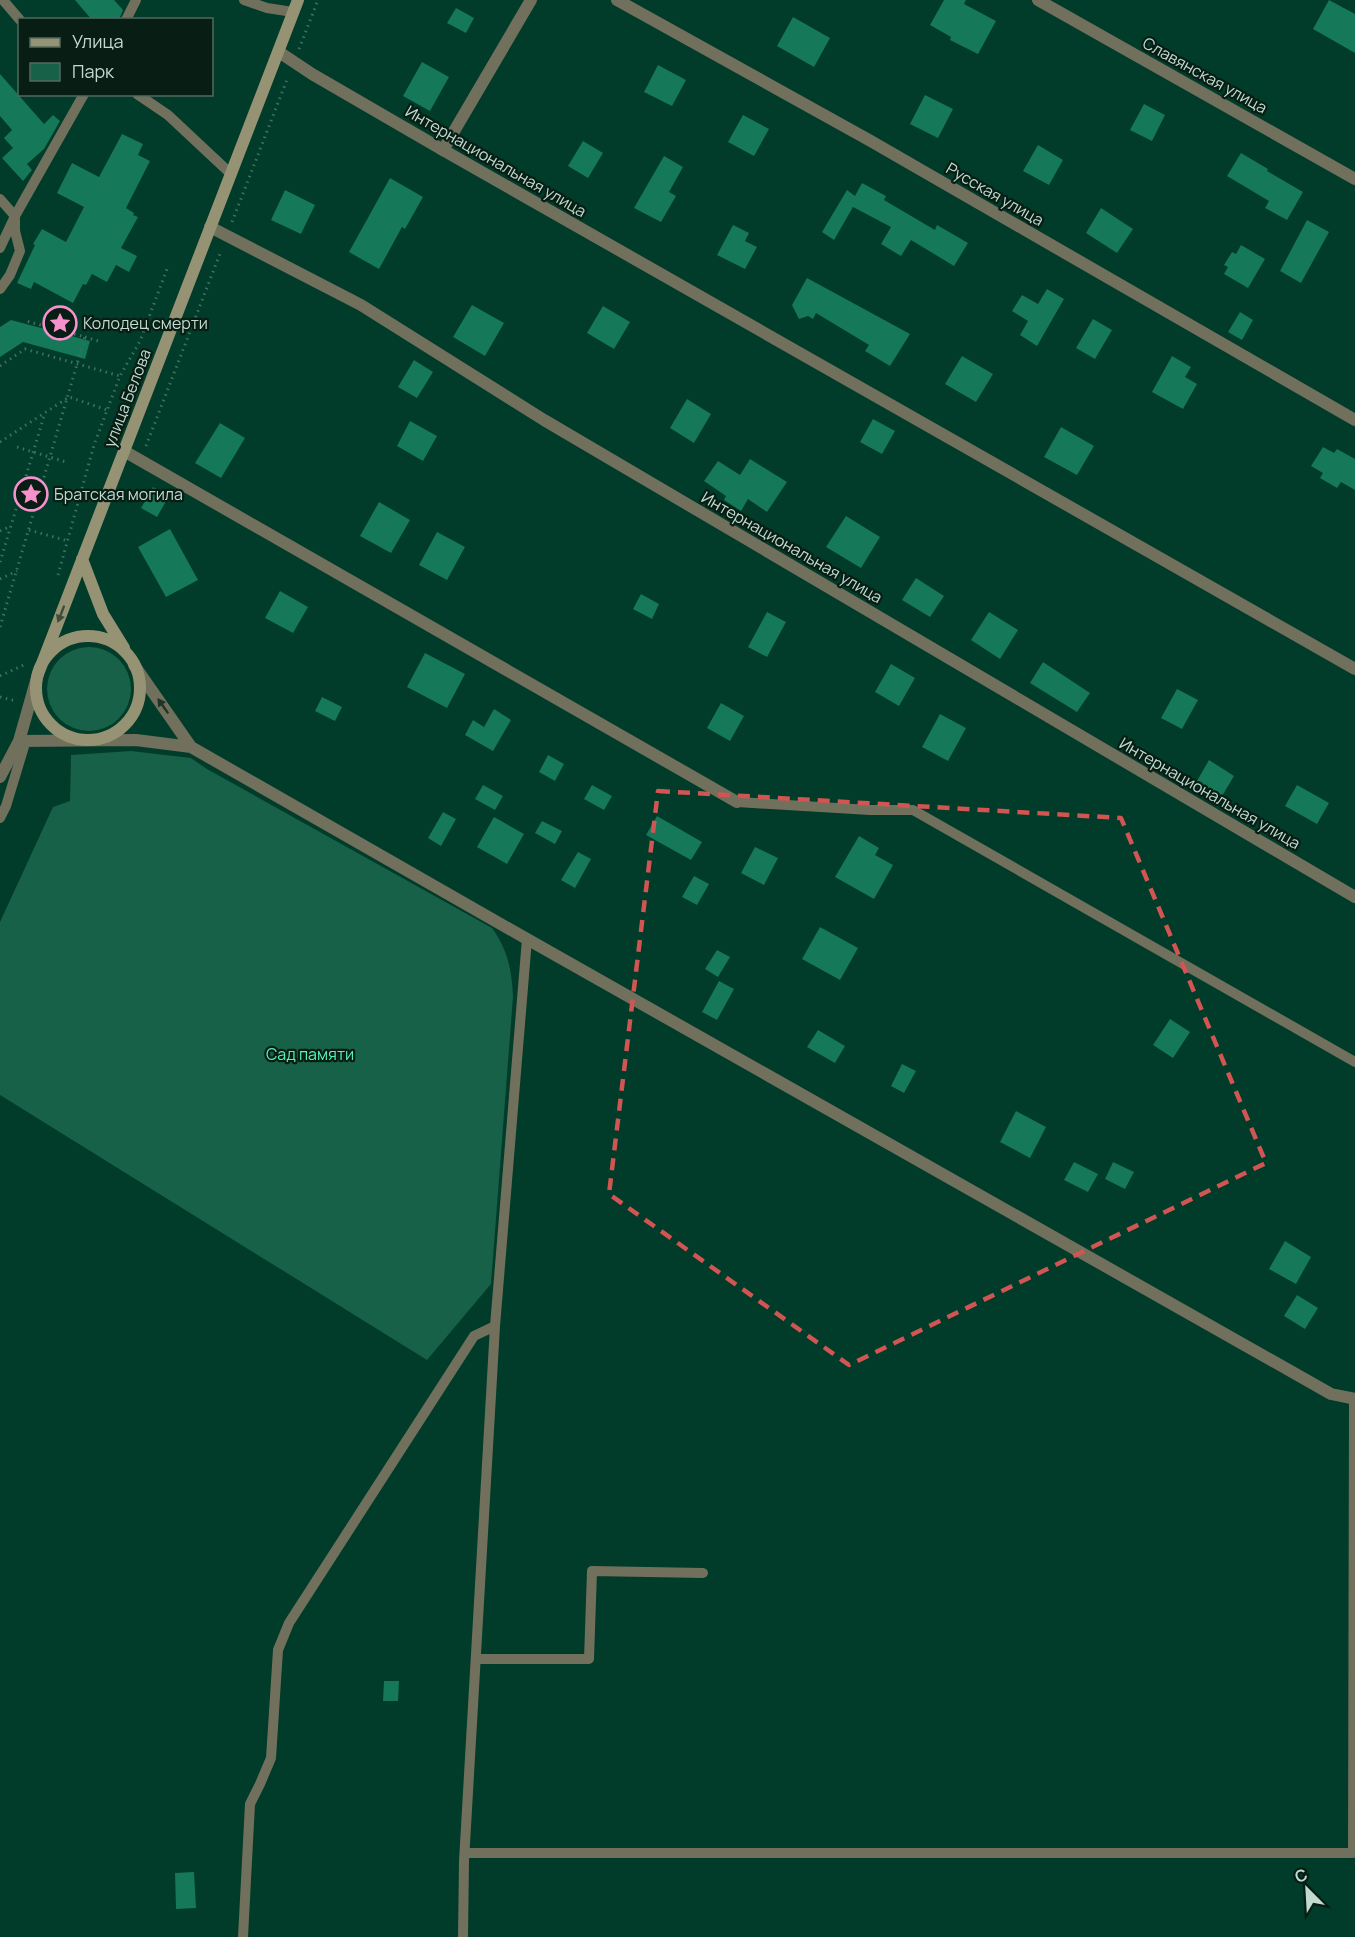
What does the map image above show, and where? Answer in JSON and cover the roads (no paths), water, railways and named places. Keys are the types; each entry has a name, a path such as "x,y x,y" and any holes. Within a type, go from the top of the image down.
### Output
{"main road":[{"name":"улица Белова","path":"33,673 82,560 298,0"},
{"path":"82,560 103,614 134,665"},
{"path":"83,637 108,640 128,655 134,665 139,677 138,702 133,713 117,731 94,740 81,740 69,737 48,722 37,699 33,673 50,652 71,639 83,637"}],"street":[{"path":"443,150 531,0"},
{"name":"Русская улица","path":"617,0 869,140 1355,420"},
{"name":"Славянская улица","path":"1038,0 1355,179"},
{"name":"Интернациональная улица","path":"279,52 312,74 443,150 1355,669"},
{"name":"Интернациональная улица","path":"210,227 361,304 544,420 1355,897"},
{"path":"124,451 737,802"},
{"path":"134,665 191,747"},
{"path":"0,777 22,741 33,673"},
{"path":"22,741 136,740 191,747 1331,1394 1355,1396"}],"lane":[{"path":"3,0 18,18"},
{"path":"127,18 136,0"},
{"path":"244,0 267,8 293,12"},
{"path":"0,248 15,216 83,96"},
{"path":"140,96 168,115 231,174"},
{"path":"0,199 15,216 15,231 20,250 10,275 0,289"},
{"path":"0,818 6,806 22,741"},
{"path":"737,802 870,810 913,810 1355,1062"},
{"path":"463,1937 465,1853 495,1326 527,939"},
{"path":"243,1937 250,1804 271,1758 278,1650 289,1623 474,1336 495,1326"},
{"path":"465,1853 1353,1853 1355,1396"},
{"path":"476,1659 589,1659 592,1571 703,1573"}],"place":[{"name":"Колодец смерти","path":"60,323"},
{"name":"Братская могила","path":"31,494"}],"park label":[{"name":"Сад памяти","path":"310,1054"}]}
